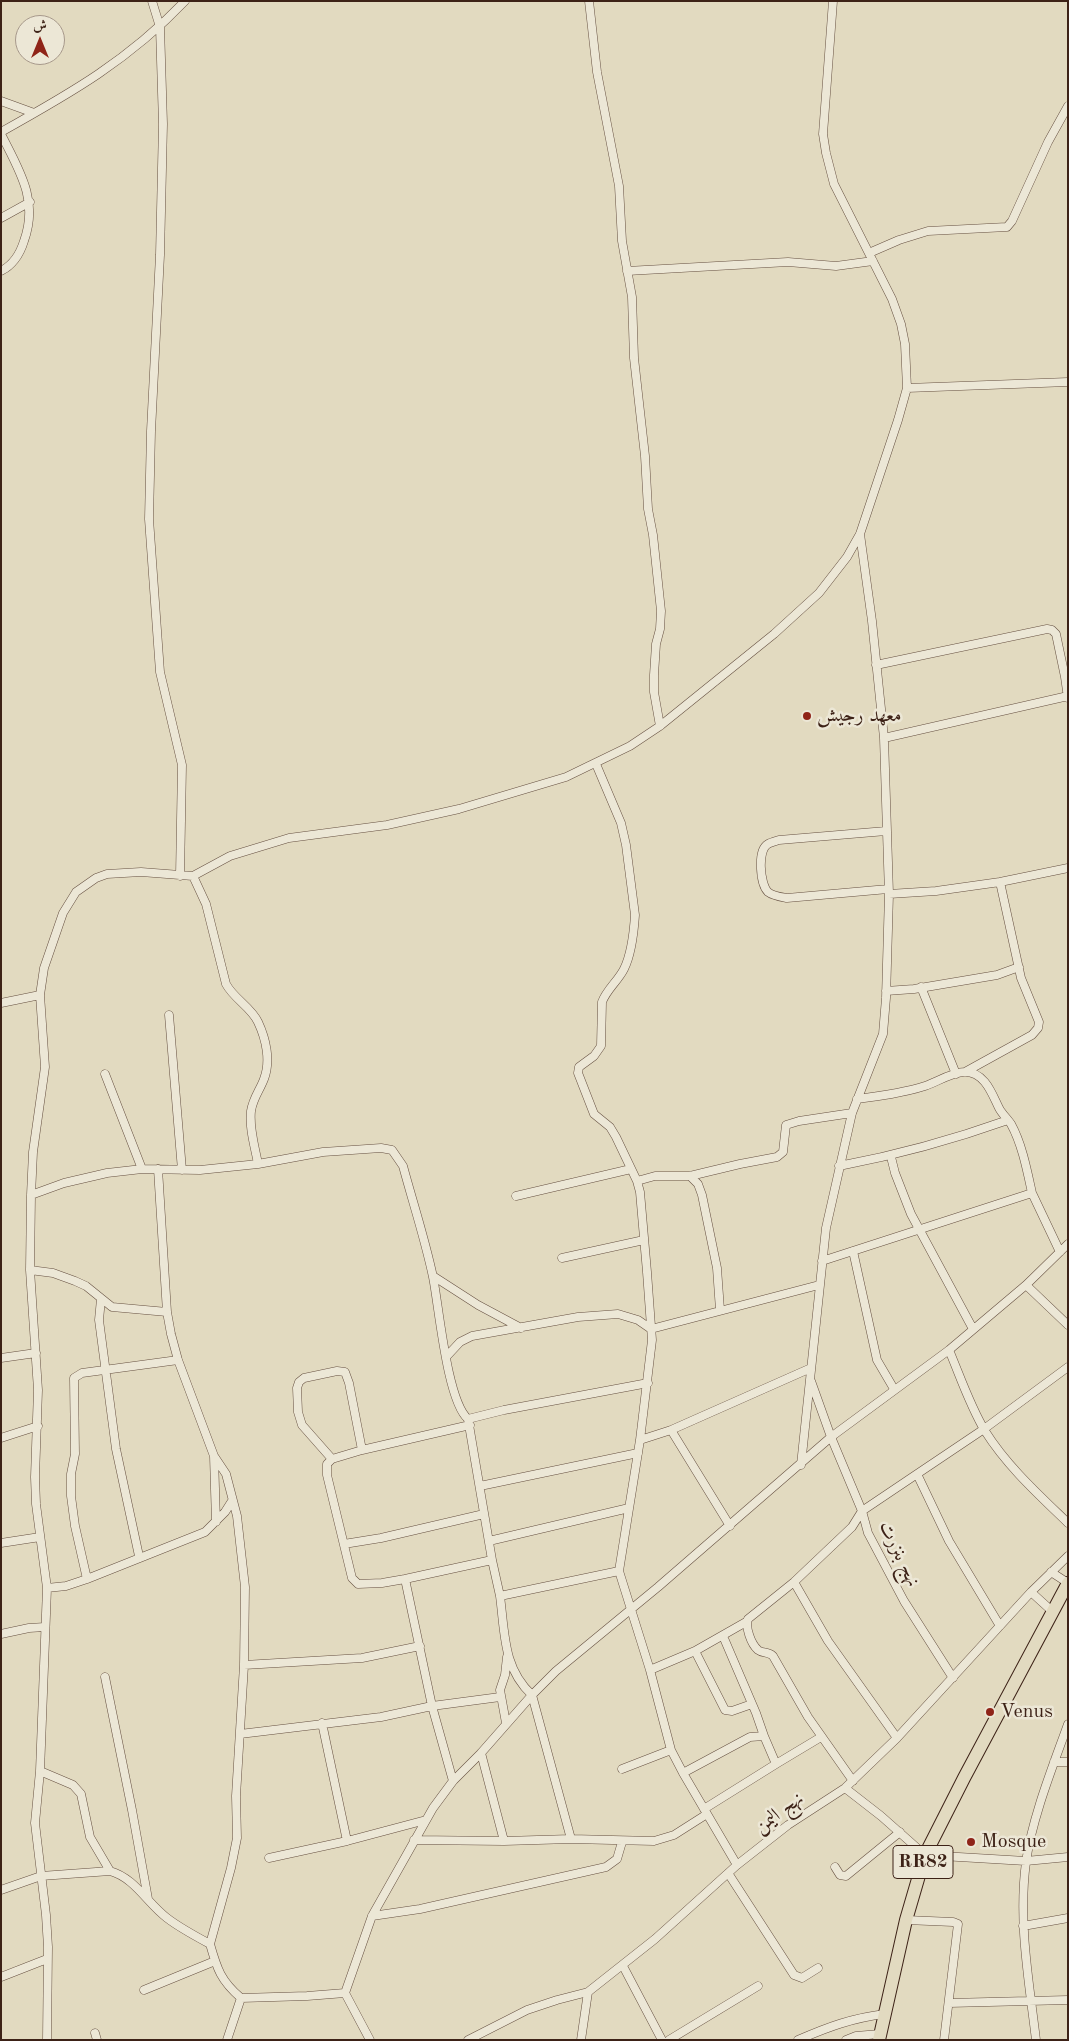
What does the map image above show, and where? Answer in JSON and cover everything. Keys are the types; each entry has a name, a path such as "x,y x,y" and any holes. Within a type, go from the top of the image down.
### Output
{"main road":[{"name":"RR82","path":"880,2037 906,1920 925,1855 1068,1583"}],"street":[{"path":"152,1 160,27 163,124 149,519 160,672 182,765 180,876"},
{"path":"1,271 12,264 23,244 28,230 30,202 20,172 2,137 34,114 117,63 160,27 185,1"},
{"path":"589,1 597,72 619,186 622,241 632,297 634,358 645,456 648,509 653,534 661,611 654,675 654,692 660,726"},
{"path":"47,2040 48,1959 46,1915 35,1823 40,1771 47,1588 35,1477 38,1426 36,1352 30,1270 33,1152 45,1067 40,995 44,968 51,944 63,913 76,892 96,878 115,873 141,872 193,876 230,856 289,838 387,825 459,809 566,777 596,764 630,746 660,726 774,634 819,593 847,558 860,534 907,388 905,344 901,324 871,257 834,184 826,154 824,134 833,1"},
{"path":"1,101 34,114"},
{"path":"627,271 788,262 836,266 871,257 899,240 928,231 1007,227 1012,221 1048,142 1068,106"},
{"path":"1,218 30,202"},
{"path":"907,388 1068,382"},
{"path":"801,1465 826,1228 852,1113 883,1034 886,991 889,892 884,738 860,534"},
{"path":"876,665 1052,630 1056,634 1066,677 1068,697 884,738"},
{"path":"596,764 621,823 626,845 635,915 624,969 602,1002 601,1046 594,1056 580,1066 578,1073 594,1114 610,1127 616,1136 640,1192 652,1340 640,1440 619,1570 650,1670 671,1750 683,1774 737,1865"},
{"path":"886,831 779,840 767,844 763,850 761,865 765,888 770,894 787,898 936,891 1000,882 1068,868"},
{"path":"193,876 202,893 226,984 230,991 258,1021 266,1044 267,1069 253,1100 250,1120 258,1164"},
{"path":"857,1099 925,1086 965,1072 1032,1035 1038,1028 1039,1022 1021,978 1000,882"},
{"path":"886,991 997,975 1019,967"},
{"path":"921,987 956,1074"},
{"path":"1,1003 40,995"},
{"path":"169,1015 182,1170"},
{"path":"965,1072 983,1079 1000,1111 1008,1120 1024,1159 1032,1193 1060,1252"},
{"path":"105,1074 142,1169"},
{"path":"636,1180 655,1176 690,1176 740,1164 778,1158 783,1152 786,1125 799,1121 852,1113"},
{"path":"839,1166 891,1157 951,1140 1008,1120"},
{"path":"31,1195 84,1178 142,1169 200,1170 258,1164 323,1152 381,1148 392,1150 403,1166 432,1276 446,1356 458,1404 460,1411 469,1422 492,1560 500,1596 507,1653 514,1673 522,1686 532,1696 571,1839"},
{"path":"891,1157 903,1194 973,1329"},
{"path":"158,1169 167,1312 171,1334 178,1360 214,1456 225,1470 239,1533 245,1587 244,1665 236,1796 237,1838 231,1868 210,1944 226,1986 241,1998 345,1993"},
{"path":"516,1196 631,1169"},
{"path":"690,1176 698,1184 702,1195 717,1268 720,1310"},
{"path":"822,1261 1032,1193"},
{"path":"562,1258 644,1240"},
{"path":"370,2040 345,1993 372,1916 426,1820 453,1781 556,1671 730,1526 831,1438 894,1389 949,1350 1026,1285 1068,1244"},
{"path":"853,1251 877,1360 894,1389"},
{"path":"30,1270 53,1273 75,1281 86,1286 108,1305 117,1309 167,1312"},
{"path":"432,1276 478,1305 521,1328"},
{"path":"651,1330 819,1285"},
{"path":"1026,1285 1068,1325"},
{"path":"101,1299 99,1316 116,1449 140,1556"},
{"path":"446,1356 460,1342 468,1338 578,1318 618,1314 638,1320 651,1330"},
{"path":"949,1350 984,1429 1008,1462 1068,1523"},
{"path":"1,1358 36,1352"},
{"path":"87,1579 75,1526 71,1496 71,1474 75,1454 73,1383 75,1376 80,1373 178,1360"},
{"path":"650,1670 695,1651 746,1622 750,1616 794,1582 852,1527 862,1511 984,1429 1068,1367"},
{"path":"640,1440 671,1430 811,1368"},
{"path":"332,1458 302,1425 298,1412 296,1391 299,1382 304,1378 337,1371 345,1372 349,1383 362,1450"},
{"name":"نهج بنزرت","path":"810,1378 831,1438 862,1511 868,1533 904,1601 953,1678"},
{"path":"492,1560 405,1579 382,1583 358,1584 352,1578 327,1475 327,1464 332,1458 469,1422 504,1410 648,1383"},
{"path":"1,1438 38,1426"},
{"path":"671,1430 730,1526"},
{"path":"480,1486 638,1453"},
{"path":"214,1456 216,1522"},
{"path":"917,1474 950,1541 1000,1626"},
{"path":"47,1588 66,1586 87,1579 140,1556 205,1532 225,1512 232,1501"},
{"path":"489,1541 629,1508"},
{"path":"344,1544 381,1538 484,1514"},
{"path":"1,1543 40,1537"},
{"name":"نهج اليمن","path":"468,2040 527,2010 588,1992 623,1966 737,1865 788,1825 854,1781 897,1738 1031,1592 1068,1556"},
{"path":"500,1596 619,1570"},
{"path":"1051,1572 1068,1583"},
{"path":"405,1579 432,1706 453,1781"},
{"path":"794,1582 828,1641 897,1738"},
{"path":"1031,1592 1053,1612"},
{"path":"746,1622 746,1628 758,1650 770,1653 773,1656 821,1737 854,1781"},
{"path":"1,1634 29,1628 45,1627"},
{"path":"722,1636 776,1764"},
{"path":"244,1665 362,1658 420,1646"},
{"path":"695,1651 725,1710 732,1711 752,1704"},
{"path":"506,1723 500,1697 507,1653"},
{"path":"105,1677 148,1899"},
{"path":"240,1734 381,1717 432,1706 500,1697"},
{"path":"322,1723 347,1841"},
{"path":"1036,2040 1023,1926 1026,1861 1054,1762 1068,1724"},
{"path":"683,1774 750,1737 764,1736"},
{"path":"414,1840 504,1841 571,1839 622,1842 664,1839 688,1827 706,1812 776,1764 821,1737"},
{"path":"622,1769 671,1750"},
{"path":"481,1753 504,1841"},
{"path":"1054,1762 1068,1762"},
{"path":"40,1771 73,1785 81,1794 90,1837 110,1871"},
{"path":"845,1788 900,1832 925,1855 1026,1861 1068,1857"},
{"path":"269,1858 347,1841 426,1820"},
{"path":"835,1868 840,1875 846,1876 900,1832"},
{"path":"372,1916 420,1909 606,1867 617,1859 622,1842"},
{"path":"1,1890 41,1876 110,1871 128,1879 165,1917 210,1944"},
{"path":"728,1874 794,1974 802,1978 818,1968"},
{"path":"1023,1926 1068,1918"},
{"path":"906,1920 953,1922 958,1924 944,2040"},
{"path":"1,1977 48,1959"},
{"path":"144,1990 215,1961"},
{"path":"623,1966 662,2040"},
{"path":"669,2040 758,1986"},
{"path":"581,2040 588,1992"},
{"path":"227,2040 241,1998"},
{"path":"949,2003 1068,2000"},
{"path":"798,2040 833,2024 858,2017 885,2014"},
{"path":"846,2040 856,2036 880,2037"}],"place":[{"name":"معهد رجيش","path":"807,716"},
{"name":"Venus","path":"990,1712"},
{"name":"Mosque","path":"971,1842"}]}
